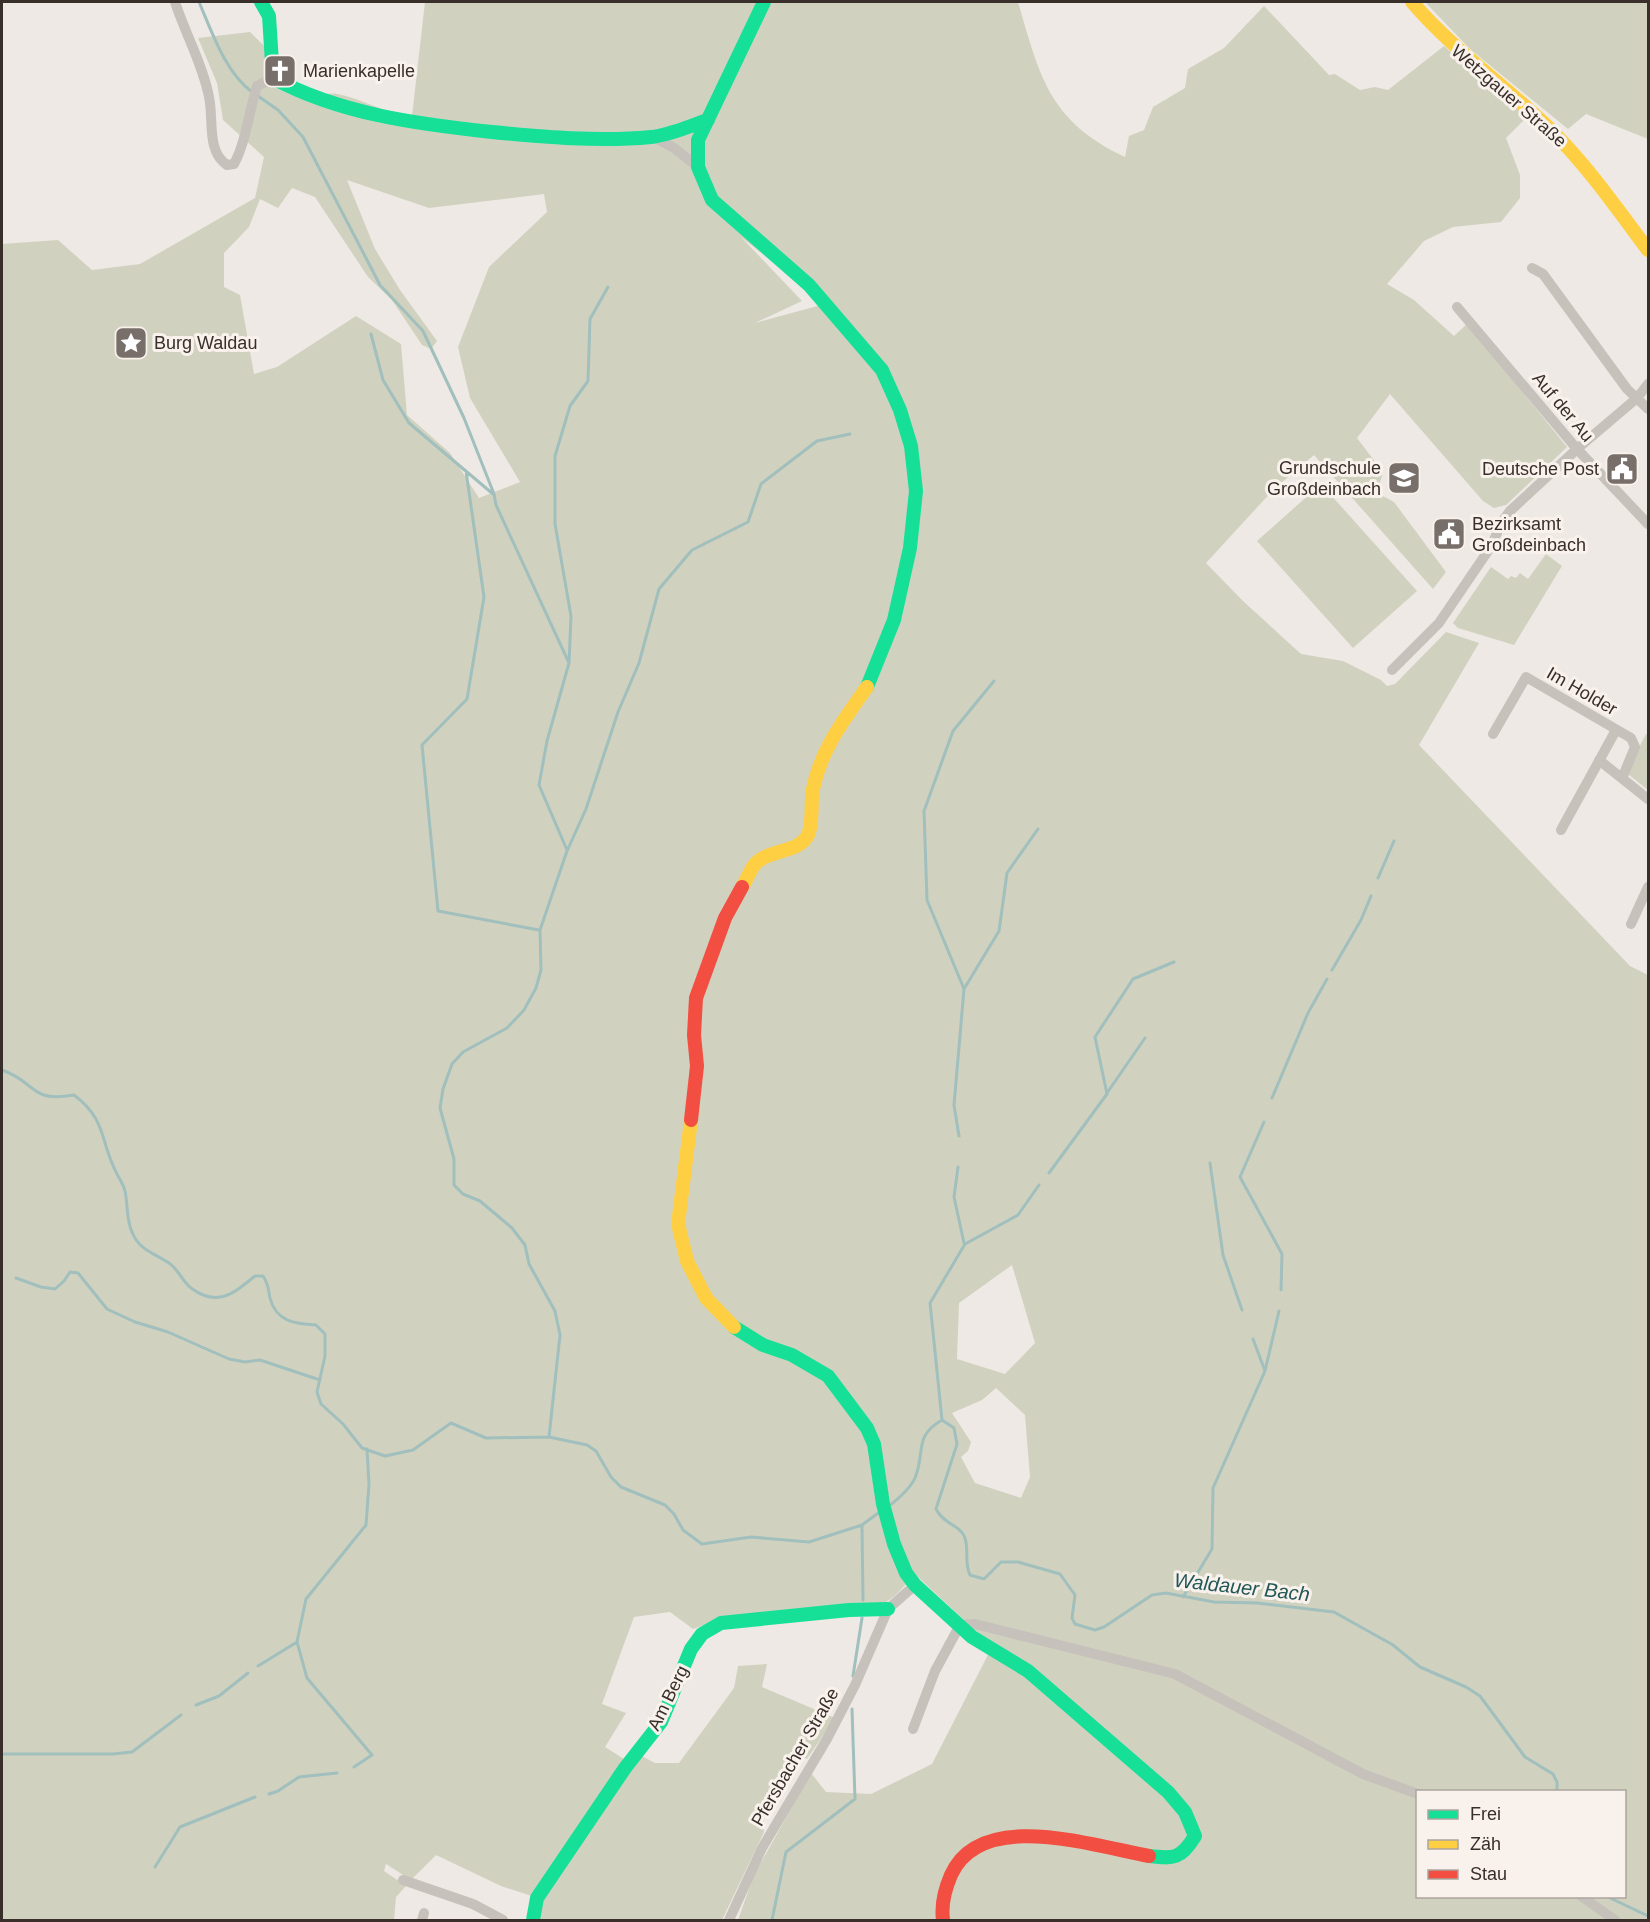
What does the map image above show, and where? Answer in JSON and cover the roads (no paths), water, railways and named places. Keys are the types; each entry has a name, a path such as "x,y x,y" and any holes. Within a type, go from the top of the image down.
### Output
{"street":[{"path":"175,2 209,95 214,149 227,165 234,164 239,154 257,87 273,78"},
{"path":"261,2 269,16 273,78 283,86 324,102 415,122 557,140 654,137 708,120"},
{"path":"764,2 698,140 698,167 712,200 809,285 882,370 900,410 911,446 916,491 910,548 894,620 869,684 833,735 820,761 812,791 808,835 797,846 771,853 756,863 725,918 696,998 694,1035 697,1066 678,1224 687,1261 706,1298 737,1330 763,1345 792,1355 828,1376 867,1428 874,1444 884,1509 894,1544 906,1573 915,1585 983,1645 1028,1671 1168,1792 1185,1812 1195,1836 1186,1851 1172,1858 1038,1839 1003,1838 982,1842 964,1855 951,1875 943,1902 943,1920"},
{"name":"Wetzgauer Straße","path":"1412,2 1450,44 1534,114 1568,147 1648,250"},
{"path":"654,137 674,148 698,167"},
{"path":"1532,268 1543,274 1628,389 1648,409"},
{"name":"Auf der Au","path":"1457,307 1577,449 1648,524"},
{"path":"1392,670 1439,623 1492,545 1501,523 1510,511 1577,449 1637,399 1648,384"},
{"name":"Im Holder","path":"1493,734 1526,677 1631,738 1635,747 1623,776"},
{"name":"Im Holder","path":"1561,831 1616,730"},
{"path":"1599,760 1623,776 1648,799"},
{"path":"1631,924 1648,887"},
{"name":"Pfersbacher Straße","path":"729,1920 762,1848 841,1712 888,1609 915,1585"},
{"name":"Am Berg","path":"533,1920 537,1898 626,1768 661,1722 691,1649 702,1634 721,1623 849,1610 888,1609"},
{"path":"913,1729 935,1671 960,1625"},
{"path":"960,1625 992,1626 1175,1674 1363,1774 1416,1793"},
{"path":"403,1880 473,1904 503,1920"},
{"path":"1584,1898 1615,1920"}],"waterway":[{"path":"199,2 227,63 234,74 252,92"},
{"path":"258,96 278,110 303,137 380,285 423,331 464,418 494,494 496,505 569,663"},
{"path":"567,850 539,785 547,741 569,663 571,616 555,524 555,456 570,406 588,381 590,319 608,287"},
{"path":"371,334 383,380 409,423 493,494"},
{"path":"549,1437 560,1335 555,1311 529,1264 525,1245 512,1228 480,1201 463,1194 454,1185 454,1159 440,1108 443,1089 452,1064 463,1052 507,1028 524,1010 536,988 541,970 540,930 567,851 586,809 618,712 639,663 659,589 692,550 748,522 761,484 817,441 850,434"},
{"path":"466,471 484,597 467,699 422,745 438,911 539,930"},
{"path":"959,1136 954,1105 964,989 927,900 924,811 953,731 994,681"},
{"path":"964,989 999,931 1007,873 1038,829"},
{"path":"1378,878 1394,841"},
{"path":"1332,970 1361,920 1371,896"},
{"path":"1049,1173 1107,1094 1095,1037 1133,979 1174,962"},
{"path":"1272,1098 1308,1013 1327,979"},
{"path":"1107,1093 1145,1038"},
{"name":"Waldauer Bach","path":"2,1070 22,1080 41,1094 59,1097 74,1095 92,1112 124,1188 129,1222 135,1238 143,1247 172,1266 191,1288 209,1297 225,1296 233,1293 255,1276 263,1276 273,1306 282,1317 301,1324 316,1325 325,1334 325,1356 317,1392 321,1404 343,1424 362,1448 385,1456 413,1450 451,1423 486,1438 549,1437 587,1445 596,1451 611,1477 621,1487 665,1505 674,1514 683,1530 702,1544 751,1537 809,1542 862,1525 881,1511"},
{"path":"1264,1122 1240,1177 1282,1254 1281,1290"},
{"path":"1210,1163 1223,1255 1242,1310"},
{"path":"958,1167 954,1197 964,1243"},
{"path":"942,1420 930,1303 965,1244 1018,1215 1039,1185"},
{"path":"16,1278 41,1287 55,1289 70,1272 78,1273 107,1309 135,1322 168,1332 229,1359 245,1362 260,1360 320,1380"},
{"path":"1183,1597 1212,1549 1213,1488 1265,1371 1279,1311"},
{"path":"1253,1339 1265,1371"},
{"name":"Waldauer Bach","path":"889,1506 913,1482 927,1432 942,1420 954,1428 957,1444 936,1509 943,1518 963,1534 970,1575 984,1579 1001,1562 1018,1562 1060,1574 1075,1595 1072,1618 1075,1624 1095,1630 1104,1627 1152,1595 1166,1593 1214,1602 1257,1603 1334,1612 1393,1645 1420,1667 1466,1687 1480,1696 1525,1757 1553,1774 1557,1782 1557,1790"},
{"path":"354,1767 372,1755 307,1678 297,1642 306,1599 366,1525 369,1484 367,1449"},
{"path":"862,1525 863,1600"},
{"path":"853,1676 862,1618"},
{"path":"258,1666 297,1642"},
{"path":"196,1705 219,1696 248,1673"},
{"path":"772,1920 786,1852 855,1799 852,1709"},
{"path":"2,1754 132,1752 181,1715"},
{"path":"269,1794 278,1791 299,1777 337,1773"},
{"path":"155,1867 180,1827 255,1797"},
{"name":"Waldauer Bach","path":"1610,1898 1648,1916"}],"place":[{"name":"Marienkapelle","path":"280,71"},
{"name":"Burg Waldau","path":"131,343"},
{"name":"Deutsche Post","path":"1622,469"},
{"name":"Grundschule Großdeinbach","path":"1404,478"},
{"name":"Bezirksamt Großdeinbach","path":"1449,534"}]}
